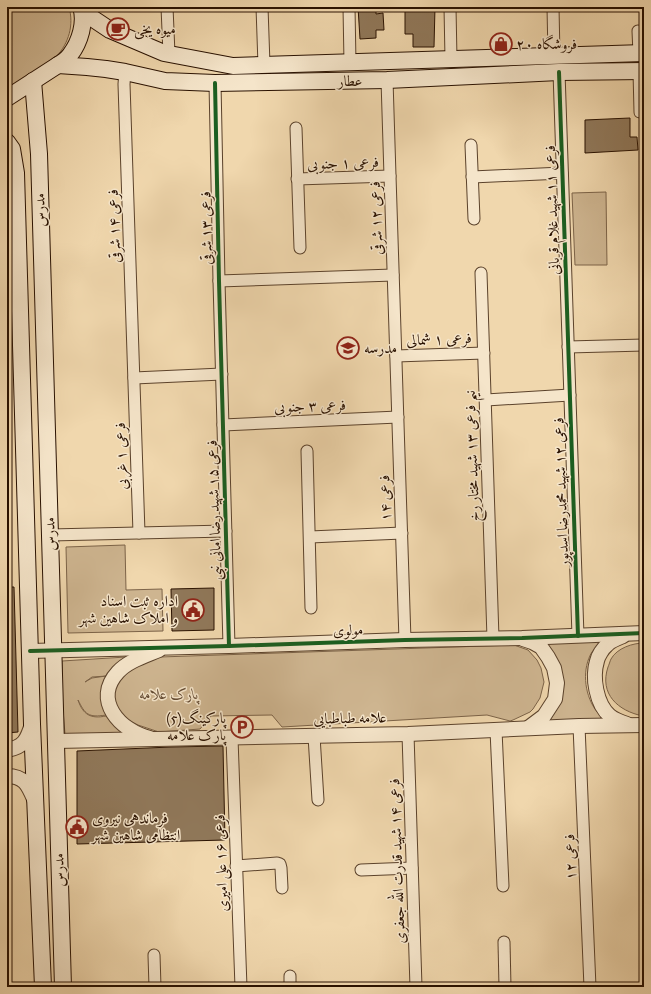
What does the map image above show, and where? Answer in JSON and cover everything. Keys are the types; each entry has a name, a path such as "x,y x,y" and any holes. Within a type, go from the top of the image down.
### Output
{"main road":[{"name":"عطار","path":"82,9 110,30 164,53 233,66 642,53"},
{"path":"7,98 65,60 79,39 83,22 82,9"},
{"path":"296,64 296,82"},
{"name":"عطار","path":"58,65 125,72 165,81 215,83 388,80 559,72 641,71"},
{"name":"مدرس","path":"33,81 39,162 63,987"},
{"name":"مدرس","path":"7,142 12,149 16,173 12,208 43,987"},
{"path":"42,963 62,962"}],"street":[{"path":"167,7 169,54"},
{"path":"262,7 264,65"},
{"path":"349,7 350,62"},
{"path":"450,7 451,59"},
{"path":"553,7 554,56"},
{"path":"638,31 642,53"},
{"path":"641,71 640,112 644,113"},
{"name":"فرعی ۱۴ شرقی","path":"125,72 124,92 134,378"},
{"name":"فرعی ۱۱ شهید غلام قربانی","path":"559,72 568,347"},
{"name":"فرعی ۱۲ شرقی","path":"388,80 396,356"},
{"name":"فرعی ۱۳ شرقی","path":"215,83 222,374"},
{"path":"296,128 300,248"},
{"path":"471,145 474,219"},
{"path":"472,177 562,172"},
{"name":"فرعی ۱ جنوبی","path":"298,179 390,176"},
{"name":"نیم فرعی ۱۳ شهید مختار رخ","path":"481,273 493,638"},
{"path":"219,281 393,275"},
{"path":"568,347 644,345"},
{"name":"فرعی ۱۲ شهید محمدرضا اسدپور","path":"568,347 578,636"},
{"name":"فرعی ۱ شمالی","path":"396,356 484,353"},
{"name":"فرعی ۱۴","path":"396,356 404,640"},
{"path":"134,378 222,374"},
{"name":"فرعی ۱۵ شهید رضا امانی نبی","path":"222,374 229,646"},
{"name":"فرعی ۱ غربی","path":"134,378 139,533"},
{"path":"486,400 570,395"},
{"name":"فرعی ۳ جنوبی","path":"223,424 398,417"},
{"path":"308,452 311,608"},
{"path":"50,535 226,531"},
{"path":"310,537 402,533"},
{"name":"مولوی","path":"30,651 522,638 644,633"},
{"path":"627,634 607,644 597,660 595,675 596,687 599,699 604,709 610,716 619,721 637,725"},
{"path":"522,638 541,648 548,656 554,668 556,684 555,699 544,716 528,728"},
{"path":"159,740 146,737 124,726 109,707 108,690 111,681 126,665 164,647"},
{"path":"7,750 15,749 26,740 32,724"},
{"name":"علامه طباطبایی","path":"56,741 408,734 528,728 637,725"},
{"name":"فرعی ۱۲","path":"579,726 590,987"},
{"path":"496,730 503,886"},
{"name":"فرعی ۱۴ شهید قدرت الله جعفری","path":"408,734 416,987"},
{"path":"314,736 318,800"},
{"name":"فرعی ۱۶ علی امیری","path":"232,738 241,987"},
{"path":"7,776 21,778 26,783 35,801"},
{"path":"236,866 280,864 282,888"},
{"path":"361,870 412,868"},
{"path":"504,942 505,987"},
{"path":"154,955 155,987"},
{"path":"290,976 290,987"}],"green space":[{"path":"7,7 69,7 71,27 64,46 56,57 7,89"},
{"path":"606,192 607,265 575,265 572,193"},
{"path":"125,545 126,590 162,589 163,631 68,633 66,547"},
{"path":"599,640 601,642 589,658 586,680 588,696 591,703 601,716 600,719 549,721 548,719 554,710 545,644"},
{"path":"644,643 643,716 626,710 613,700 606,685 606,677 611,659 617,652 630,645"},
{"name":"پارک علامه","path":"514,645 528,650 537,660 541,668 544,682 540,698 533,709 530,712 510,721 487,715 282,727 272,715 211,716 200,729 159,732 128,720 114,705 114,688 123,675 134,667 160,657"},
{"path":"126,657 119,662 107,676 103,685 102,696 106,715 95,716 85,712 88,715 96,717 106,716 125,734 65,734 62,698 62,661"}],"building":[{"path":"358,7 376,7 376,14 383,13 384,30 376,30 376,38 360,39"},
{"path":"405,7 435,7 434,47 413,47 413,34 405,34"},
{"path":"630,118 630,137 637,137 638,150 585,153 585,120"},
{"path":"7,587 14,587 18,732 7,733"},
{"name":"اداره ثبت اسناد و املاک شاهین شهر","path":"214,588 214,630 172,631 171,589"},
{"path":"223,746 225,840 77,844 77,751"}],"cycle path":[{"path":"559,72 578,636"},
{"path":"215,83 229,646"},
{"path":"30,651 522,638 644,633"}],"place":[{"name":"میوه یخی","path":"118,29"},
{"name":"فروشگاه ۲۰","path":"501,44"},
{"name":"مدرسه","path":"348,348"},
{"name":"اداره ثبت اسناد و املاک شاهین شهر","path":"193,610"},
{"name":"پارکینگ(5) پارک علامه","path":"242,727"},
{"name":"فرماندهی نیروی انتظامی شاهین شهر","path":"77,827"}]}
